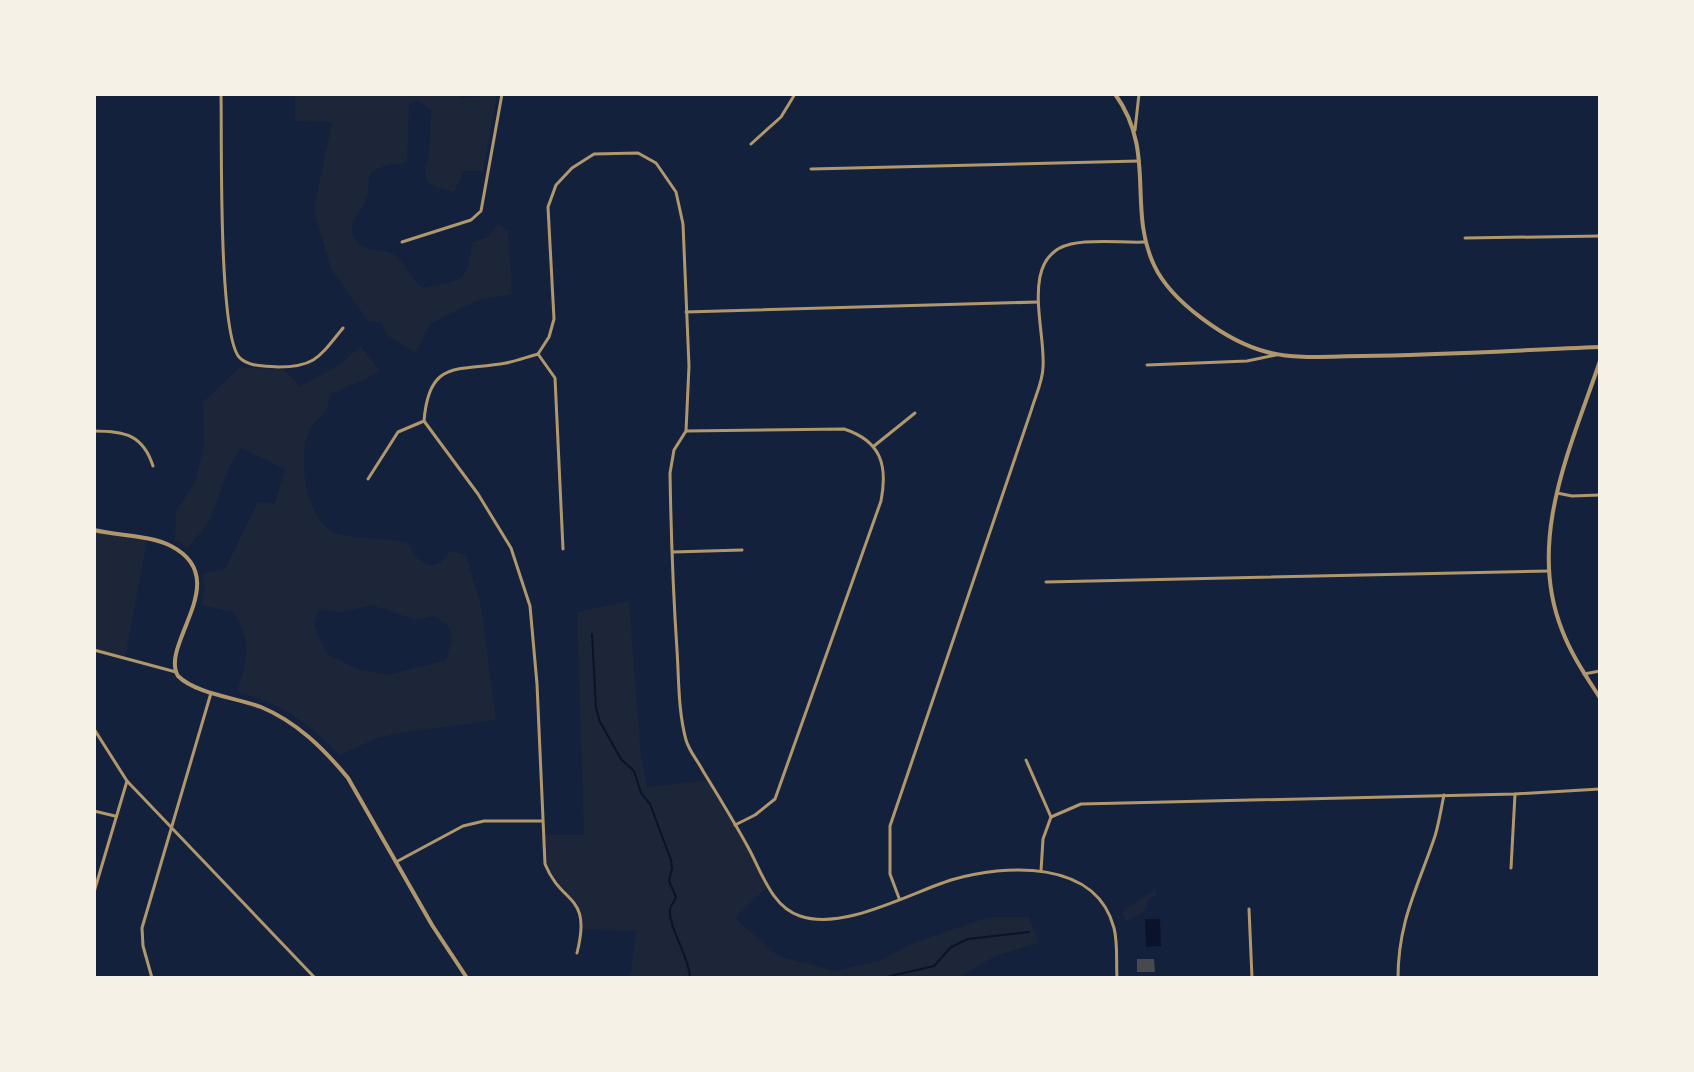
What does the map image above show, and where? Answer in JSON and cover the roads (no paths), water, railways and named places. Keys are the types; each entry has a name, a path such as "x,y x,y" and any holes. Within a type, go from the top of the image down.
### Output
{"street":[{"path":"221,94 223,247 228,319 234,350 245,362 256,365 306,366 319,358 343,328"},
{"path":"402,242 471,220 482,211 502,94"},
{"path":"751,144 781,117 795,94"},
{"path":"1115,94 1135,130"},
{"path":"1139,94 1135,130 1145,242 1161,278 1184,302 1237,340 1260,350 1280,354 1393,356 1599,347"},
{"path":"577,953 582,930 580,913 568,894 549,873 542,821 537,684 530,606 512,548 478,494 424,421 426,395 443,372 506,363 538,354 549,337 554,319 548,207 556,184 572,168 594,154 638,153 656,164 676,192 683,224 689,366 686,431 674,450 670,473 678,700 686,742 768,886 780,903 798,916 824,922 865,911 965,876 1041,871 1076,880 1089,888 1102,902 1115,929 1117,978"},
{"path":"811,169 1139,161"},
{"path":"1465,238 1599,236"},
{"path":"899,898 890,874 890,826 1032,411 1043,368 1038,302 1045,261 1056,251 1072,244 1145,242"},
{"path":"686,312 1038,302"},
{"path":"538,354 555,378 563,549"},
{"path":"1147,365 1247,361 1280,354"},
{"path":"1599,361 1557,493 1549,538 1548,571 1560,625 1584,674 1599,698"},
{"path":"874,446 915,413"},
{"path":"368,479 398,432 424,421"},
{"path":"686,431 844,429 861,434 874,446 884,470 881,501 775,799 756,815 735,825"},
{"path":"94,431 130,435 149,453 153,466"},
{"path":"1557,493 1572,496 1599,495"},
{"path":"94,530 164,543 182,553 192,566 196,594 177,653 176,672"},
{"path":"673,552 742,550"},
{"path":"1046,582 1548,571"},
{"path":"94,650 176,672 187,682 276,714 325,751 348,778 467,978"},
{"path":"1584,674 1599,671"},
{"path":"152,978 143,946 142,928 212,692"},
{"path":"94,729 127,781 315,978"},
{"path":"1026,760 1051,817 1043,839 1041,871"},
{"path":"94,892 127,781"},
{"path":"1051,817 1082,804 1515,794 1599,789"},
{"path":"1511,868 1515,794"},
{"path":"1398,978 1398,950 1405,916 1436,834 1444,795"},
{"path":"94,811 115,816"},
{"path":"396,862 463,826 484,821 542,821"},
{"path":"1249,909 1252,978"}],"waterway":[{"path":"592,634 596,708 600,722 621,759 634,771 641,793 650,804 671,860 669,881 676,897 670,908 670,916 689,969 690,978"},
{"path":"882,978 934,966 951,947 968,939 1029,932"}]}
